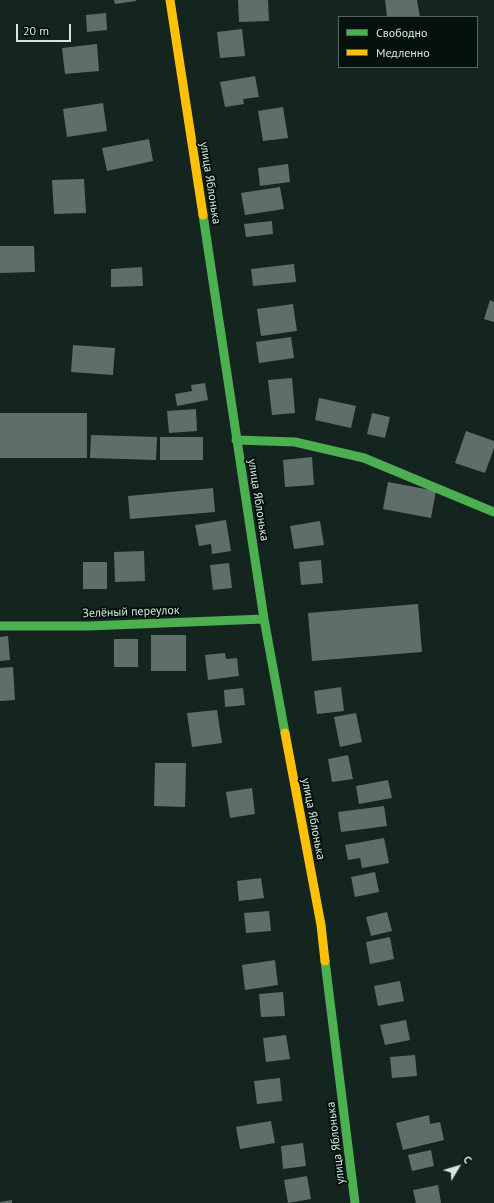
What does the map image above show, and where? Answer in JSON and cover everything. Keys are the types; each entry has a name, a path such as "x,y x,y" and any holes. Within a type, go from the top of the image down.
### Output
{"street":[{"name":"улица Яблонька","path":"170,0 264,619 321,925 355,1203"},
{"name":"улица Яблонька","path":"236,440 295,442 364,458 436,486 494,512"},
{"name":"Зелёный переулок","path":"0,626 88,626 264,619"}],"building":[{"path":"114,0 136,0 136,1 115,4"},
{"path":"238,0 268,0 269,21 239,22"},
{"path":"385,0 417,0 420,16 387,16"},
{"path":"106,13 107,30 87,32 86,15"},
{"path":"242,29 245,56 220,58 217,32"},
{"path":"97,44 99,71 65,74 62,48"},
{"path":"255,76 259,97 243,99 244,104 225,107 220,82"},
{"path":"103,103 107,131 67,137 63,109"},
{"path":"283,107 288,138 263,141 258,111"},
{"path":"149,139 153,161 107,171 102,148"},
{"path":"288,164 290,182 260,186 258,168"},
{"path":"84,179 86,213 54,214 52,180"},
{"path":"280,187 284,209 245,215 241,193"},
{"path":"272,221 273,234 246,237 244,224"},
{"path":"0,246 34,246 35,272 0,273"},
{"path":"294,264 296,282 253,286 251,269"},
{"path":"142,267 143,286 111,287 111,269"},
{"path":"490,300 494,302 494,322 484,319"},
{"path":"293,304 297,331 261,336 257,309"},
{"path":"291,337 294,358 259,363 256,342"},
{"path":"73,345 115,348 113,375 71,372"},
{"path":"292,378 295,413 272,415 268,380"},
{"path":"205,383 208,400 177,406 175,394 192,391 191,385"},
{"path":"319,398 356,406 351,428 315,420"},
{"path":"196,409 197,431 169,433 167,411"},
{"path":"0,413 87,413 87,458 0,458"},
{"path":"372,413 390,417 385,438 367,434"},
{"path":"466,431 494,441 494,448 485,473 455,463"},
{"path":"91,435 157,437 156,460 90,458"},
{"path":"160,437 203,437 203,460 160,460"},
{"path":"312,457 314,485 285,487 283,460"},
{"path":"388,482 436,491 431,518 383,509"},
{"path":"213,488 215,512 130,519 128,496"},
{"path":"226,520 231,551 212,554 211,544 199,546 195,525"},
{"path":"320,521 324,545 294,549 290,526"},
{"path":"144,551 145,581 115,582 114,552"},
{"path":"321,560 323,583 301,585 299,562"},
{"path":"83,562 107,562 107,589 83,589"},
{"path":"229,563 232,588 213,590 210,565"},
{"path":"418,604 422,652 312,661 308,613"},
{"path":"151,635 186,635 186,671 151,671"},
{"path":"8,636 10,660 0,661 0,637"},
{"path":"114,639 138,639 138,667 114,667"},
{"path":"225,653 226,659 237,658 239,676 208,680 205,655"},
{"path":"13,667 15,700 0,701 0,668"},
{"path":"341,687 344,711 317,714 314,691"},
{"path":"243,688 245,705 225,707 224,690"},
{"path":"217,710 222,743 192,747 187,713"},
{"path":"356,713 362,742 340,747 334,717"},
{"path":"348,755 353,779 332,782 328,759"},
{"path":"155,763 186,763 185,807 154,806"},
{"path":"388,780 392,798 359,804 356,786"},
{"path":"252,788 255,814 230,818 226,792"},
{"path":"384,806 387,826 341,832 338,812"},
{"path":"384,838 389,863 362,868 360,858 348,860 345,845"},
{"path":"375,872 379,892 355,897 351,877"},
{"path":"261,878 264,898 239,901 237,881"},
{"path":"269,911 271,931 246,933 244,913"},
{"path":"387,912 392,931 371,936 366,917"},
{"path":"390,937 394,959 370,964 366,942"},
{"path":"275,960 278,985 245,990 242,965"},
{"path":"400,981 404,1001 378,1006 374,986"},
{"path":"283,992 285,1016 261,1017 259,994"},
{"path":"406,1020 410,1040 385,1045 380,1025"},
{"path":"286,1035 290,1059 266,1062 263,1038"},
{"path":"415,1055 417,1076 392,1078 390,1057"},
{"path":"280,1078 282,1101 257,1104 254,1081"},
{"path":"429,1115 430,1124 440,1122 444,1140 403,1150 396,1123"},
{"path":"271,1121 275,1143 240,1149 236,1127"},
{"path":"303,1143 306,1166 283,1169 281,1146"},
{"path":"431,1150 434,1166 412,1171 408,1155"},
{"path":"307,1176 311,1199 288,1203 284,1180"},
{"path":"438,1185 441,1203 416,1203 413,1190"},
{"path":"12,1200 12,1203 0,1203 0,1202"}],"traffic: fast":[{"path":"203,215 264,619 285,733"},
{"path":"236,440 295,442 364,458 494,512"},
{"path":"0,626 88,626 264,619"},
{"path":"325,961 355,1203"}],"traffic: slow":[{"path":"170,0 203,215"},
{"path":"285,733 321,925 325,961"}]}
